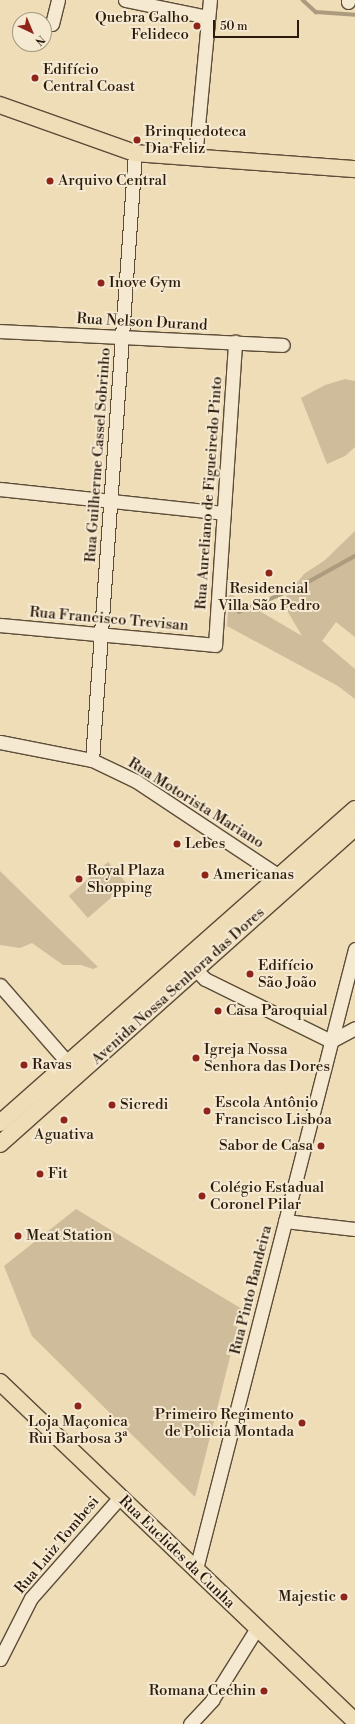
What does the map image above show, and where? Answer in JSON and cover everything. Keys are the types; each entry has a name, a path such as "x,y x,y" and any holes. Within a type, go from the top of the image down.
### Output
{"main road":[{"path":"0,105 135,153 355,169"},
{"name":"Avenida Nossa Senhora das Dores","path":"0,1144 191,964 279,876 355,810"},
{"name":"Avenida Nossa Senhora das Dores","path":"0,1123 68,1063 191,964 355,828"},
{"name":"Rua Euclides da Cunha","path":"0,1382 355,1721"}],"street":[{"path":"52,24 58,0"},
{"path":"125,0 208,17"},
{"path":"195,158 210,0"},
{"name":"Rua Guilherme Cassel Sobrinho","path":"92,760 135,153"},
{"name":"Rua Nelson Durand","path":"0,331 283,345"},
{"name":"Rua Aureliano de Figueiredo Pinto","path":"215,645 235,342"},
{"path":"0,489 224,513"},
{"name":"Rua Francisco Trevisan","path":"0,625 215,645"},
{"name":"Rua Motorista Mariano","path":"0,742 92,760 136,781 279,876"},
{"name":"Rua Pinto Bandeira","path":"196,1569 355,948"},
{"path":"191,964 205,979 331,1041 355,1028"},
{"path":"0,985 68,1063"},
{"path":"285,1221 355,1229"},
{"name":"Rua Luiz Tombesi","path":"0,1659 31,1598 120,1497"},
{"path":"190,1724 212,1700 257,1628"}],"shaded area":[{"path":"345,379 355,381 355,447 345,456 327,464 301,398 325,385"},
{"path":"355,531 355,637 336,622 322,641 355,669 355,699 338,686 227,626 229,593 302,636 282,602 304,574 325,560"},
{"path":"108,862 127,884 88,918 69,896"},
{"path":"0,871 98,967 93,969 81,965 63,965 32,943 20,948 0,945"},
{"path":"76,1209 242,1309 195,1497 32,1336 4,1266"}],"waterway":[{"path":"303,0 316,12 355,15"},
{"path":"239,612 301,586 355,556"}],"place":[{"name":"Quebra Galho Felideco","path":"197,26"},
{"name":"Edifício Central Coast","path":"35,78"},
{"name":"Brinquedoteca Dia Feliz","path":"137,140"},
{"name":"Arquivo Central","path":"50,181"},
{"name":"Inove Gym","path":"101,283"},
{"name":"Residencial Villa São Pedro","path":"269,573"},
{"name":"Lebes","path":"177,844"},
{"name":"Americanas","path":"205,875"},
{"name":"Royal Plaza Shopping","path":"79,879"},
{"name":"Edifício São João","path":"250,974"},
{"name":"Casa Paroquial","path":"218,1011"},
{"name":"Igreja Nossa Senhora das Dores","path":"196,1058"},
{"name":"Ravas","path":"24,1065"},
{"name":"Sicredi","path":"112,1105"},
{"name":"Escola Antônio Francisco Lisboa","path":"207,1111"},
{"name":"Aguativa","path":"64,1120"},
{"name":"Sabor de Casa","path":"321,1146"},
{"name":"Fit","path":"40,1174"},
{"name":"Colégio Estadual Coronel Pilar","path":"202,1196"},
{"name":"Meat Station","path":"18,1236"},
{"name":"Loja Maçonica Rui Barbosa 3ª","path":"78,1406"},
{"name":"Primeiro Regimento de Policia Montada","path":"302,1423"},
{"name":"Majestic","path":"344,1597"},
{"name":"Romana Cechin","path":"264,1691"}]}
